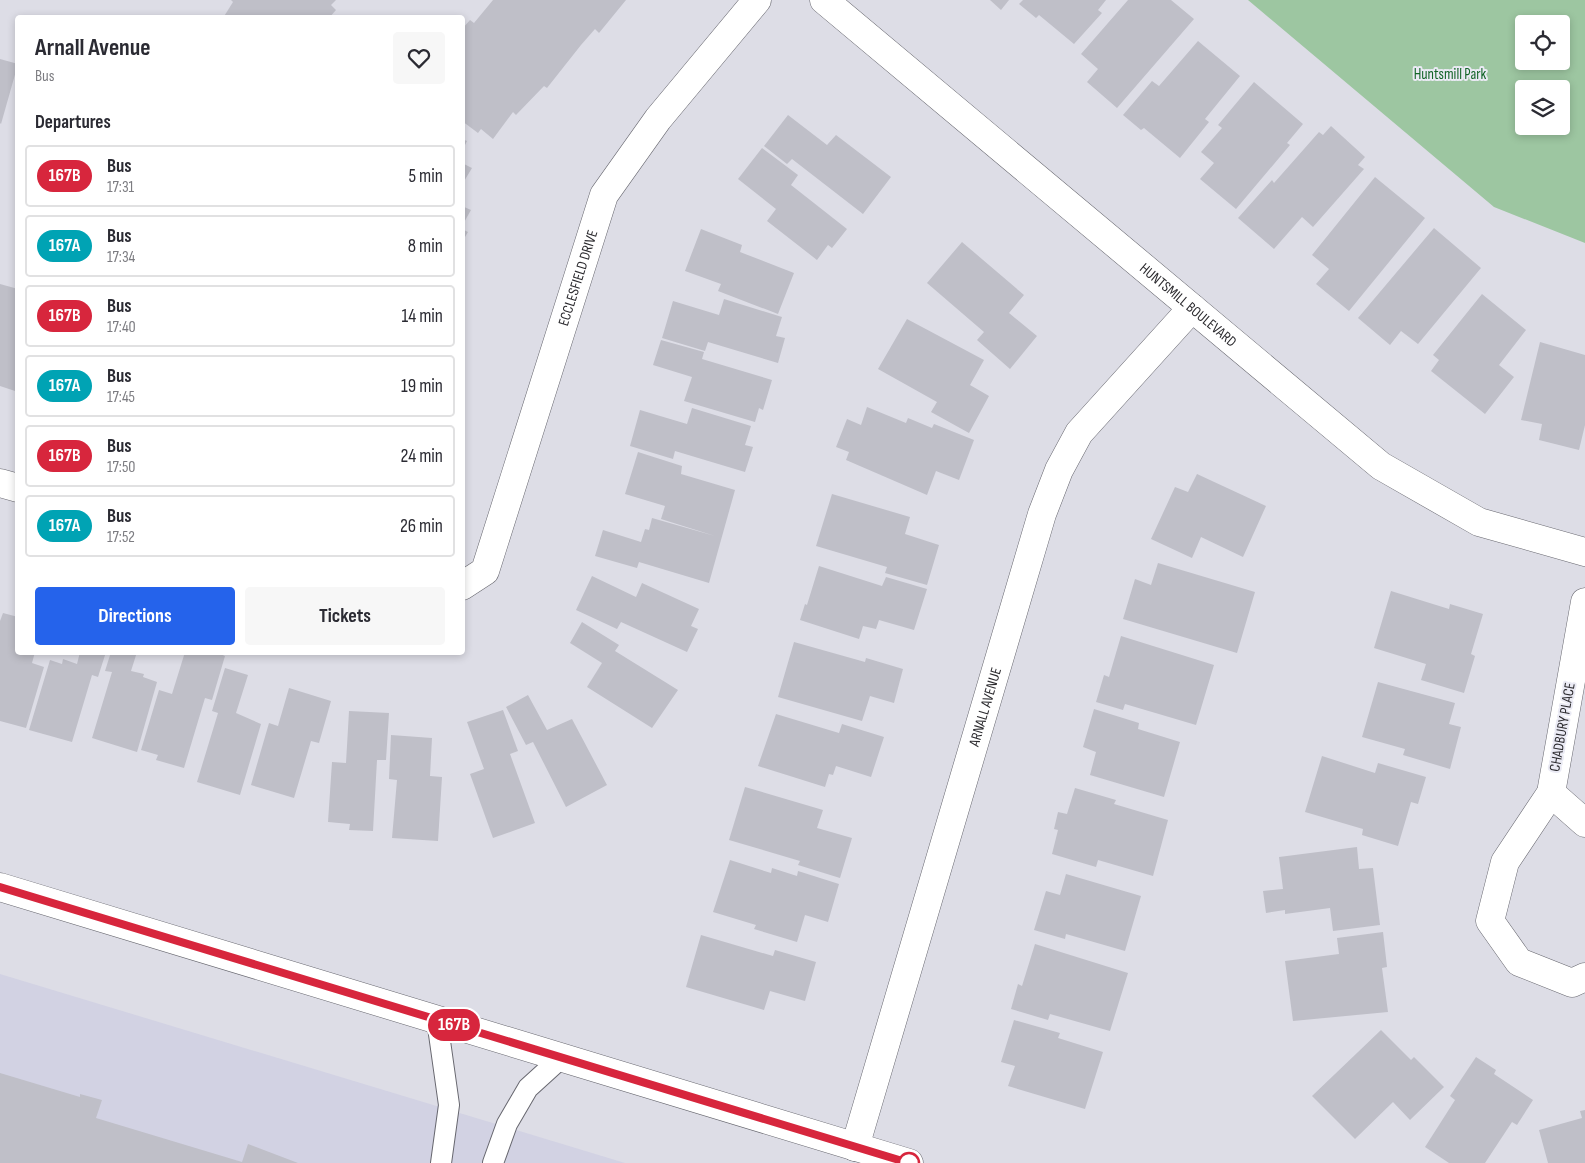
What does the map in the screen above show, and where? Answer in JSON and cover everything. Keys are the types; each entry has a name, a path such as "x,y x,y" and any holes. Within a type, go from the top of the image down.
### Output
{"street":[{"name":"ECCLESFIELD DRIVE","path":"465,584 485,571 604,195 658,119 757,0"},
{"name":"HUNTSMILL BOULEVARD","path":"824,0 1381,466 1479,522 1585,552"},
{"name":"ARNALL AVENUE","path":"855,1147 1042,514 1059,470 1080,433 1192,308"},
{"path":"0,483 15,487"},
{"name":"CHADBURY PLACE","path":"1585,602 1551,793 1505,862 1490,921 1519,962 1572,982 1585,978"},
{"name":"CHADBURY PLACE","path":"1551,793 1585,823"},
{"path":"0,887 909,1163"}],"lane":[{"path":"437,1020 449,1106 441,1163"},
{"path":"493,1163 507,1124 528,1088 561,1058"}],"shaded area":[{"path":"0,974 625,1163 0,1163"}],"green space":[{"name":"Huntsmill Park","path":"1248,0 1585,0 1585,243 1494,207"}],"building":[{"path":"231,0 336,0 331,5 336,10 332,15 225,15 233,2"},
{"path":"493,0 626,0 599,33 595,29 547,88 544,86 516,115 513,112 493,139 481,129 478,133 465,123 465,26 470,20 474,23"},
{"path":"990,0 1009,0 1001,10"},
{"path":"1023,0 1106,0 1098,10 1102,13 1074,44 1039,15 1036,18 1019,4"},
{"path":"1128,0 1171,0 1194,19 1117,108 1087,82 1098,69 1081,54"},
{"path":"1198,41 1240,76 1205,119 1209,122 1180,158 1144,128 1141,130 1123,115 1152,81 1159,86"},
{"path":"0,59 15,63 15,75 0,123"},
{"path":"1254,82 1303,124 1287,143 1290,145 1236,209 1200,179 1214,163 1201,152 1222,128 1218,125"},
{"path":"788,115 827,145 836,135 891,177 863,214 792,159 787,164 764,146"},
{"path":"1331,126 1365,157 1358,165 1364,169 1313,227 1302,217 1274,249 1238,218 1272,180 1274,183 1319,132 1323,135"},
{"path":"762,148 798,175 791,185 847,229 832,248 828,245 817,260 767,221 776,209 738,179"},
{"path":"465,164 472,168 465,180"},
{"path":"1375,177 1425,218 1349,311 1316,284 1329,269 1312,255"},
{"path":"465,207 471,210 465,221"},
{"path":"1434,228 1481,268 1418,344 1401,331 1390,345 1358,318"},
{"path":"701,229 742,245 740,252 794,273 778,314 718,291 721,284 685,271"},
{"path":"962,242 1024,295 1009,313 1037,336 1010,369 977,340 984,332 927,283"},
{"path":"0,284 15,288 15,391 0,386"},
{"path":"1482,294 1526,330 1499,365 1514,377 1485,414 1431,371 1439,360 1433,355"},
{"path":"724,299 782,317 776,336 785,338 778,363 708,342 705,351 662,338 673,301 719,315"},
{"path":"907,319 984,360 970,385 989,396 969,433 931,412 937,402 878,369"},
{"path":"661,340 704,352 702,359 772,380 763,410 759,408 755,422 684,401 692,377 653,365"},
{"path":"1540,342 1585,355 1585,425 1579,450 1539,440 1542,424 1521,420"},
{"path":"867,407 906,423 908,418 932,428 934,424 974,440 959,480 936,471 927,495 846,460 849,452 836,447 847,419 861,425"},
{"path":"692,408 751,426 745,445 753,447 745,472 675,451 673,459 630,446 640,410 687,424"},
{"path":"638,452 682,466 681,474 735,490 709,583 639,562 637,568 595,556 603,530 641,542 645,529 649,530 652,518 715,536 661,519 665,506 625,494"},
{"path":"1197,474 1266,506 1243,557 1201,537 1192,558 1151,539 1175,487 1188,492"},
{"path":"832,494 910,517 905,534 939,545 927,585 885,573 887,567 816,546"},
{"path":"1158,563 1255,592 1237,653 1123,619 1135,579 1151,585"},
{"path":"819,566 882,586 886,577 927,589 914,630 879,620 876,629 863,626 859,639 800,620 805,604 807,605"},
{"path":"592,576 636,597 642,583 699,609 691,626 698,629 687,652 621,622 617,629 576,610"},
{"path":"1391,591 1449,609 1450,604 1483,614 1471,654 1475,656 1464,693 1421,680 1426,664 1374,648"},
{"path":"3,613 15,616 15,655 34,655 32,663 44,667 26,728 0,721 0,621"},
{"path":"582,622 619,645 615,651 678,690 652,728 587,687 602,663 570,643"},
{"path":"1121,636 1214,665 1196,725 1125,704 1123,710 1096,702 1104,675 1109,677"},
{"path":"794,642 865,662 866,658 903,669 894,703 870,696 862,721 778,697"},
{"path":"79,655 105,655 98,677 92,675 72,742 29,730 50,660 62,664 63,659 77,664"},
{"path":"110,655 136,655 131,671 144,674 143,677 157,682 137,752 92,738 112,672 105,671"},
{"path":"184,655 225,656 212,700 205,698 184,768 156,760 158,755 141,750 159,690 172,694"},
{"path":"225,668 248,675 236,713 261,724 240,795 197,782 218,713 212,711"},
{"path":"1378,682 1455,703 1449,724 1461,727 1450,769 1403,755 1405,749 1362,737"},
{"path":"289,688 331,701 319,743 311,741 294,798 251,785 269,723 278,726"},
{"path":"528,695 547,730 572,719 607,785 566,807 533,742 526,745 506,707"},
{"path":"1094,709 1139,723 1138,729 1180,742 1164,797 1090,775 1096,752 1083,747"},
{"path":"503,710 518,751 510,754 535,823 493,838 470,774 484,769 467,722"},
{"path":"349,711 389,713 386,760 377,760 373,831 349,830 350,824 328,822 332,762 346,763"},
{"path":"776,714 839,733 842,724 884,737 871,777 836,766 833,775 829,774 825,787 758,766"},
{"path":"391,735 432,738 430,776 442,777 438,841 392,838 397,780 389,779"},
{"path":"1322,756 1375,773 1378,763 1426,777 1418,804 1411,802 1398,846 1362,835 1363,829 1305,812"},
{"path":"745,787 823,810 817,828 852,838 840,878 798,865 800,861 729,840"},
{"path":"1075,788 1116,800 1114,804 1168,820 1153,876 1098,860 1096,867 1052,854 1058,830 1054,829 1058,812 1067,814"},
{"path":"1357,847 1359,869 1373,868 1380,925 1333,931 1330,908 1285,914 1285,910 1266,913 1263,891 1283,889 1279,857"},
{"path":"730,860 771,873 772,868 797,876 798,871 839,884 828,922 805,915 797,942 754,929 756,925 713,912"},
{"path":"1066,874 1141,896 1125,951 1066,934 1065,939 1034,930 1046,891 1060,895"},
{"path":"1383,932 1387,967 1382,968 1388,1012 1293,1021 1285,961 1339,954 1337,938"},
{"path":"701,935 773,956 775,950 816,962 805,1001 770,991 764,1010 686,987"},
{"path":"1035,944 1128,973 1110,1031 1050,1014 1048,1020 1011,1009 1018,984 1022,986"},
{"path":"1014,1020 1060,1033 1058,1038 1103,1052 1085,1109 1008,1086 1015,1066 1001,1062"},
{"path":"1381,1030 1411,1060 1414,1057 1444,1087 1410,1120 1393,1102 1355,1139 1312,1096"},
{"path":"1476,1057 1496,1070 1494,1074 1533,1100 1517,1125 1512,1122 1485,1163 1449,1163 1425,1147 1455,1100 1450,1096"},
{"path":"0,1073 80,1097 80,1094 102,1100 96,1118 242,1162 248,1144 298,1163 0,1163"},
{"path":"1585,1110 1585,1163 1548,1163 1539,1130 1582,1118 1580,1111"}],"bus line":[{"name":"167B","path":"0,887 909,1163"}]}
